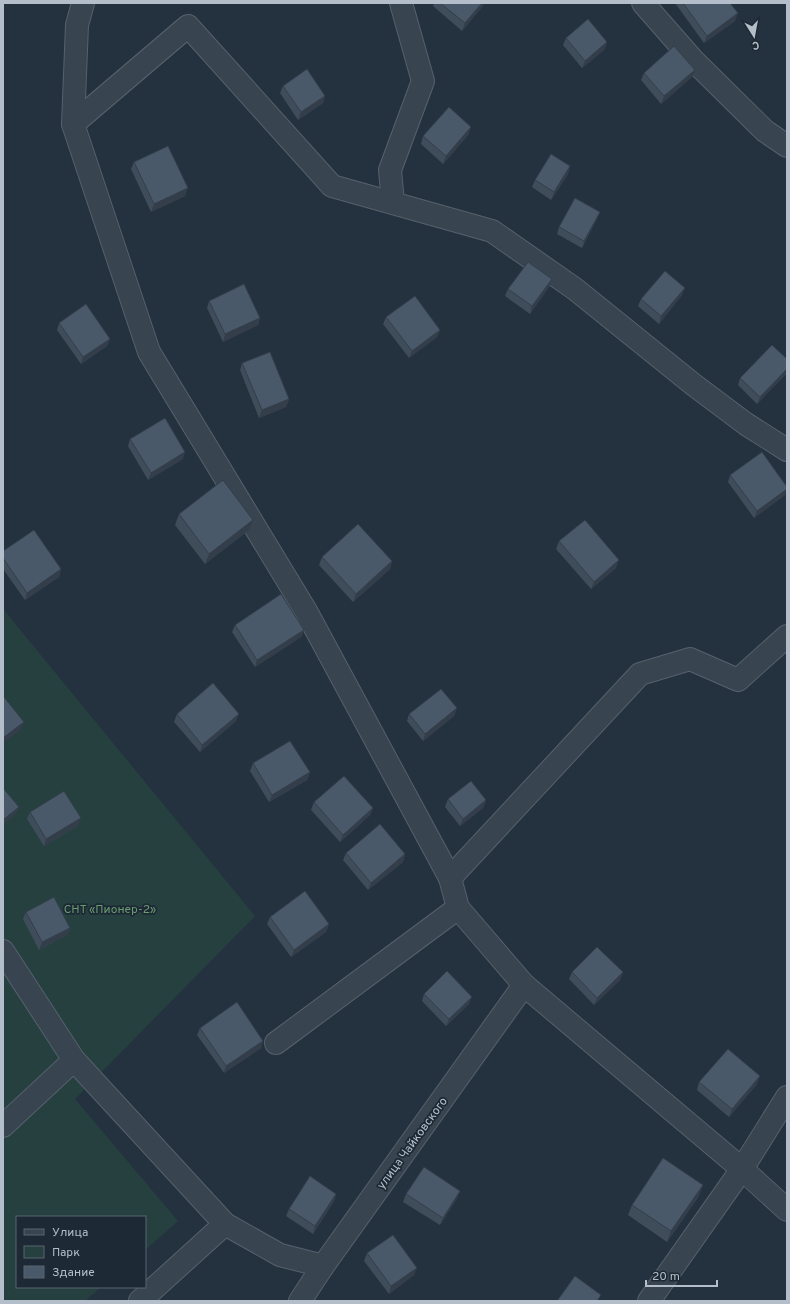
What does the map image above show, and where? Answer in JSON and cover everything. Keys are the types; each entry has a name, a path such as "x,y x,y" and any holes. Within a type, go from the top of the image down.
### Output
{"street":[{"path":"83,3 76,25 73,124 149,352 306,611 450,878 458,908 524,985 742,1169 787,1210"},
{"path":"393,203 390,170 423,81 401,3"},
{"path":"643,3 693,60 765,131 787,146"},
{"path":"73,124 188,26 332,186 492,231 575,289 694,385 746,424 787,450"},
{"path":"450,878 640,674 690,659 738,680 787,636"},
{"path":"276,1043 458,908"},
{"path":"3,951 74,1060 225,1224 280,1254 323,1266"},
{"name":"улица Чайковского","path":"300,1301 323,1266 524,985"},
{"path":"3,1126 74,1060"},
{"path":"649,1301 742,1169 787,1097"},
{"path":"140,1301 225,1224"}],"green space":[{"name":"СНТ «Пионер-2»","path":"3,609 255,916 75,1099 178,1221 146,1249 146,1216 16,1216 16,1288 100,1288 85,1301 3,1301"}],"building":[{"path":"440,3 482,3 465,23"},
{"path":"683,3 730,3 738,13 707,36"},
{"path":"588,19 607,42 585,61 566,38"},
{"path":"674,46 695,70 664,96 644,73"},
{"path":"307,69 325,96 301,112 283,86"},
{"path":"449,107 471,127 446,156 423,136"},
{"path":"168,146 188,188 154,204 134,162"},
{"path":"551,154 570,166 554,192 535,180"},
{"path":"575,198 600,212 584,241 559,227"},
{"path":"528,262 552,279 532,306 508,289"},
{"path":"665,271 685,288 661,316 641,299"},
{"path":"244,284 260,318 225,334 209,301"},
{"path":"415,296 440,330 412,351 386,317"},
{"path":"86,304 110,339 83,357 59,323"},
{"path":"772,345 787,359 787,369 760,397 740,378"},
{"path":"270,352 289,399 262,410 242,363"},
{"path":"165,418 185,452 151,473 130,439"},
{"path":"762,452 787,489 757,511 730,475"},
{"path":"223,480 253,520 209,554 179,514"},
{"path":"585,520 619,560 594,582 559,541"},
{"path":"358,524 392,561 356,594 322,557"},
{"path":"34,530 61,569 27,593 3,558 3,551"},
{"path":"281,594 304,630 257,660 235,625"},
{"path":"213,683 239,714 202,745 177,714"},
{"path":"441,689 457,708 425,734 409,714"},
{"path":"4,697 24,722 3,738 3,698"},
{"path":"290,741 310,772 272,795 253,763"},
{"path":"344,776 373,808 343,835 314,802"},
{"path":"471,781 486,800 463,819 448,799"},
{"path":"3,788 19,807 3,820"},
{"path":"64,791 81,818 46,839 30,812"},
{"path":"380,824 405,854 371,883 346,853"},
{"path":"305,891 329,924 294,950 270,917"},
{"path":"54,897 70,928 42,942 26,912"},
{"path":"597,947 623,972 597,998 572,972"},
{"path":"447,971 472,997 449,1019 424,994"},
{"path":"237,1002 263,1041 226,1066 200,1028"},
{"path":"728,1049 760,1076 732,1109 699,1082"},
{"path":"663,1158 703,1185 671,1231 632,1205"},
{"path":"424,1167 460,1191 443,1218 406,1194"},
{"path":"310,1176 336,1194 315,1226 289,1209"},
{"path":"393,1235 417,1268 391,1286 367,1253"},
{"path":"575,1276 601,1295 597,1301 557,1301"}]}
